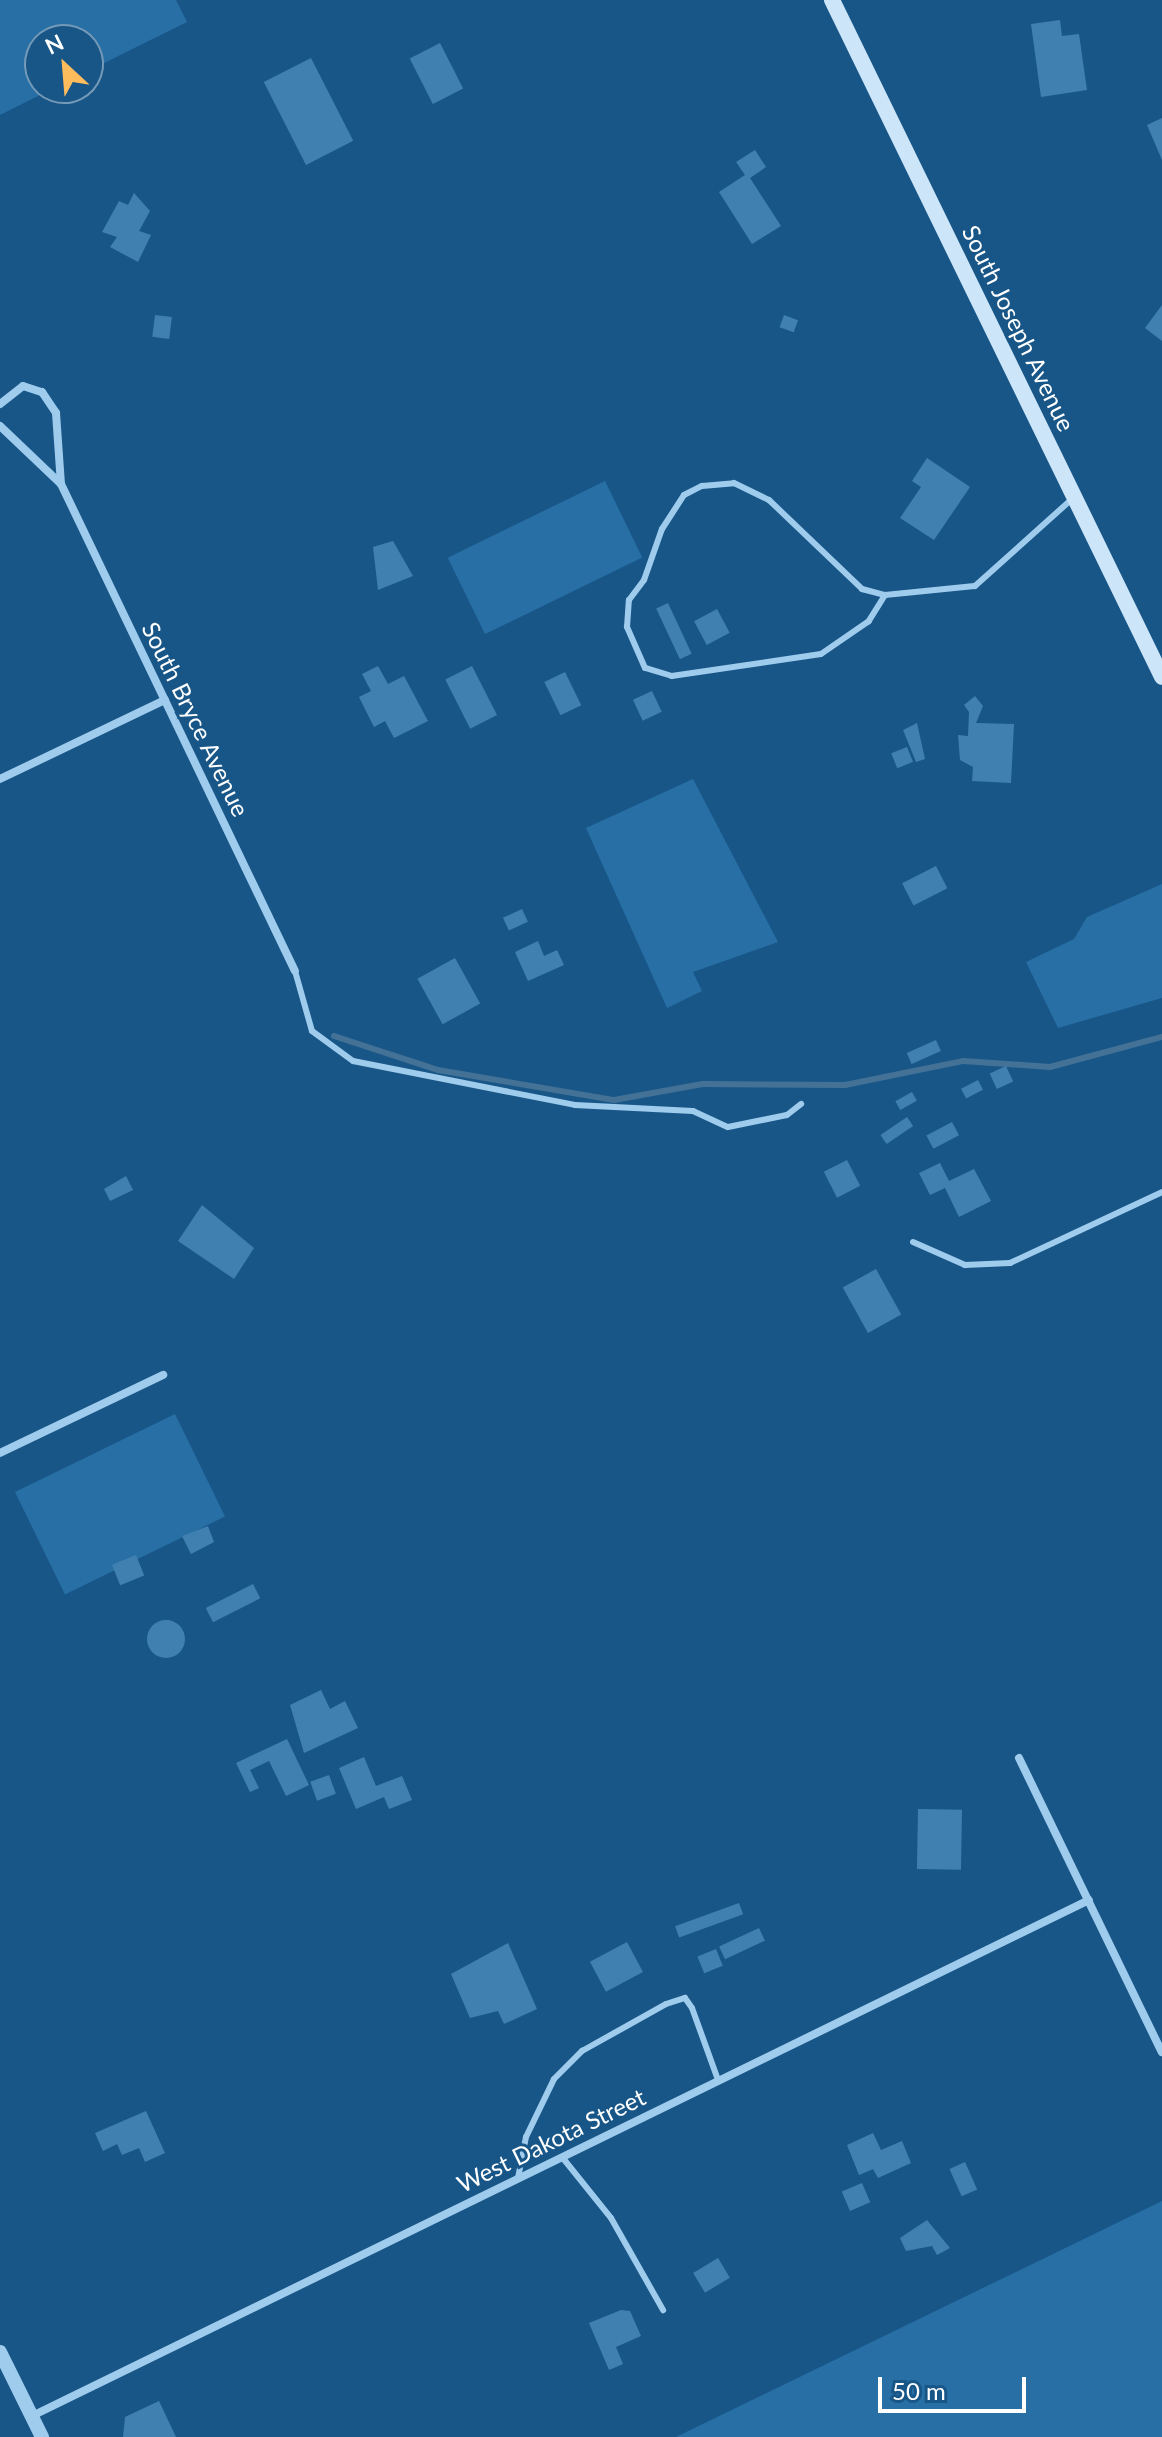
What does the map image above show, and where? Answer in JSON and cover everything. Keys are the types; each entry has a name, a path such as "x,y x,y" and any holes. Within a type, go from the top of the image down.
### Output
{"main road":[{"name":"South Joseph Avenue","path":"832,0 1162,677"}],"street":[{"name":"South Bryce Avenue","path":"0,404 23,386 42,392 56,413 61,484"},
{"name":"South Bryce Avenue","path":"0,426 61,484 295,971"},
{"path":"0,779 165,700"},
{"path":"0,1453 163,1375"},
{"path":"1019,1758 1162,2052"},
{"name":"West Dakota Street","path":"32,2416 1089,1900"},
{"path":"0,2352 42,2437"}],"lane":[{"path":"885,595 869,621 821,654 672,676 645,668 627,627 629,600 644,580 662,529 684,495 702,486 734,483 769,500 862,589 885,595 975,586 1074,496"},
{"path":"295,971 312,1031 353,1061 575,1105 693,1111 728,1127 787,1115 801,1104"},
{"path":"913,1242 965,1265 1010,1263 1162,1192"},
{"path":"518,2178 526,2137 554,2079 582,2051 666,2004 685,1998 692,2008 718,2080"},
{"path":"562,2157 611,2218 663,2310"}],"shaded area":[{"path":"0,0 176,0 187,22 104,63 104,24 24,24 24,103 0,115"},
{"path":"605,481 642,557 485,634 448,558"},
{"path":"693,779 778,942 693,972 702,991 667,1008 586,828"},
{"path":"1162,884 1162,998 1058,1028 1026,962 1074,939 1087,917"},
{"path":"175,1414 225,1516 65,1594 15,1492"},
{"path":"1162,2201 1162,2437 676,2437"}],"building":[{"path":"1060,20 1062,36 1079,34 1087,90 1041,97 1031,24"},
{"path":"440,43 463,88 433,104 410,58"},
{"path":"311,58 353,141 306,165 264,82"},
{"path":"1162,118 1162,160 1147,125"},
{"path":"755,150 766,167 750,178 781,226 752,244 719,192 745,175 736,162"},
{"path":"134,193 150,211 139,231 151,235 138,262 110,247 117,237 102,232 119,201 128,205"},
{"path":"1162,305 1162,341 1145,328"},
{"path":"155,315 172,317 169,339 152,337"},
{"path":"784,315 798,320 794,332 780,327"},
{"path":"927,458 970,487 934,540 900,518 921,487 912,481"},
{"path":"393,541 413,576 378,590 373,547"},
{"path":"668,603 692,654 680,659 656,608"},
{"path":"717,609 730,633 707,645 694,621"},
{"path":"378,666 388,684 404,676 428,721 394,738 385,721 374,727 359,697 371,691 362,674"},
{"path":"472,666 497,715 470,729 445,680"},
{"path":"565,672 581,705 561,715 544,682"},
{"path":"652,691 662,712 643,721 633,700"},
{"path":"975,696 983,706 976,723 1014,724 1011,783 972,781 973,767 960,760 958,735 968,736 969,712 964,705"},
{"path":"917,723 925,759 916,762 903,730"},
{"path":"907,747 913,762 897,768 891,753"},
{"path":"936,866 947,888 913,906 902,883"},
{"path":"522,909 528,922 509,931 503,918"},
{"path":"538,941 544,956 557,950 564,965 528,981 515,952"},
{"path":"455,958 480,1003 443,1024 417,979"},
{"path":"936,1040 941,1051 912,1064 907,1053"},
{"path":"1006,1066 1013,1081 997,1089 990,1074"},
{"path":"978,1080 983,1090 966,1098 961,1089"},
{"path":"912,1092 917,1101 900,1110 895,1101"},
{"path":"907,1117 913,1126 887,1144 880,1135"},
{"path":"952,1122 959,1135 933,1149 926,1136"},
{"path":"847,1160 860,1186 837,1198 824,1172"},
{"path":"940,1163 949,1181 974,1169 991,1201 959,1217 945,1188 930,1195 919,1173"},
{"path":"126,1176 133,1190 110,1201 104,1189"},
{"path":"202,1205 254,1248 234,1279 178,1241"},
{"path":"876,1269 901,1314 868,1333 843,1287"},
{"path":"208,1526 214,1542 191,1554 182,1536"},
{"path":"136,1555 144,1575 120,1585 112,1565"},
{"path":"253,1584 260,1598 213,1622 206,1608"},
{"path":"166,1620 180,1625 185,1639 180,1653 166,1658 152,1653 147,1639 152,1625"},
{"path":"321,1690 330,1709 345,1701 358,1728 304,1753 290,1705"},
{"path":"287,1739 309,1785 286,1796 269,1761 250,1770 259,1788 250,1792 236,1763"},
{"path":"364,1757 376,1786 402,1776 412,1800 389,1809 384,1797 356,1809 339,1768"},
{"path":"329,1775 336,1794 317,1801 310,1782"},
{"path":"918,1809 962,1810 961,1870 917,1869"},
{"path":"739,1903 743,1914 679,1938 675,1926"},
{"path":"759,1928 765,1941 725,1959 719,1947"},
{"path":"627,1942 643,1972 606,1992 590,1962"},
{"path":"508,1943 537,2009 504,2024 498,2011 470,2018 451,1974"},
{"path":"716,1949 723,1966 704,1973 697,1956"},
{"path":"146,2111 165,2153 145,2162 139,2148 122,2155 117,2144 103,2151 95,2133"},
{"path":"873,2133 881,2150 902,2141 911,2163 878,2178 873,2169 859,2175 847,2145"},
{"path":"965,2162 977,2189 962,2196 949,2169"},
{"path":"862,2183 870,2202 850,2211 842,2192"},
{"path":"927,2220 950,2248 937,2255 932,2246 906,2251 900,2238"},
{"path":"718,2258 730,2278 705,2293 693,2273"},
{"path":"621,2310 630,2311 641,2336 616,2347 623,2364 609,2370 589,2323"},
{"path":"159,2401 176,2437 123,2437 125,2417"}],"waterway":[{"path":"334,1036 438,1070 614,1100 703,1084 845,1085 963,1061 1050,1067 1162,1037"}]}
